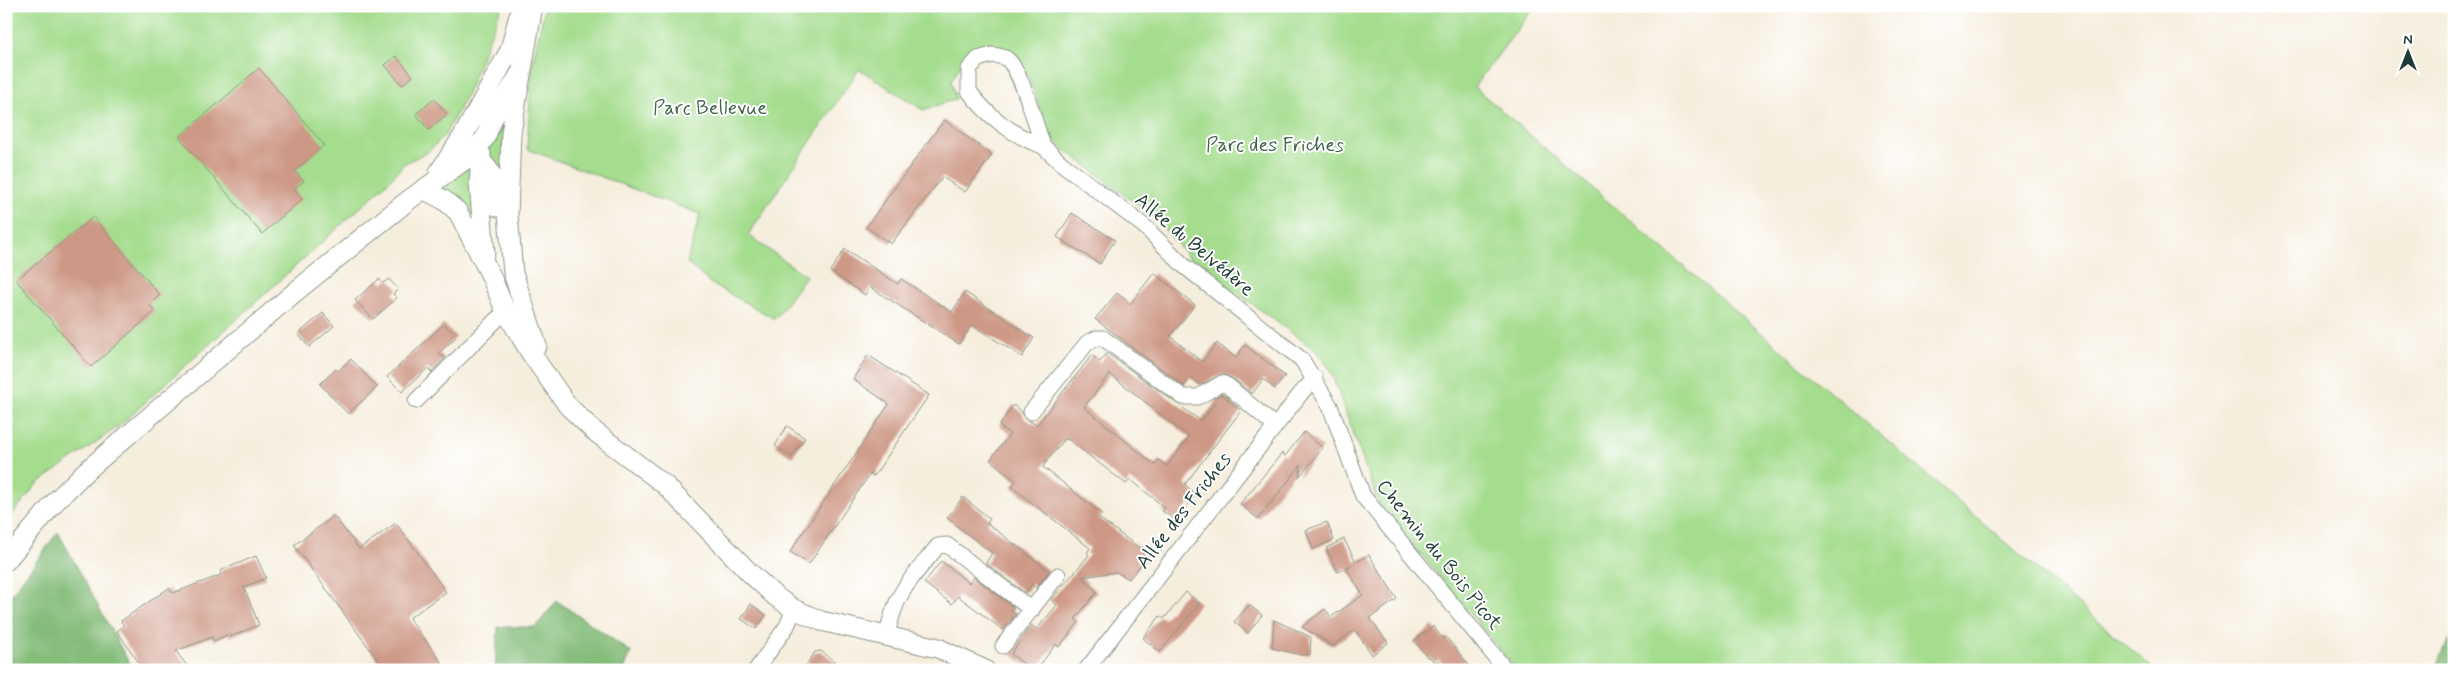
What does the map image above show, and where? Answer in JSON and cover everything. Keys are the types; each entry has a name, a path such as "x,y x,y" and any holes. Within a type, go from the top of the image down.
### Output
{"street":[{"path":"6,561 55,502 84,472 295,292 424,189 474,159 493,118 522,6"},
{"path":"515,313 514,273 508,214 511,133 533,6"},
{"path":"424,189 447,164 510,50"},
{"name":"Allée du Belvédère","path":"1043,146 1021,83 1008,60 992,55 973,63 969,68 967,84 974,98 1020,136 1043,146 1061,163 1144,226 1184,265 1302,360 1315,378"},
{"path":"493,118 520,74"},
{"path":"447,164 474,159 488,168 498,191 499,244 515,313"},
{"path":"474,159 482,240 490,274"},
{"path":"424,189 444,200 458,212 490,274 515,313 554,386 580,419 665,485 749,572 794,609 833,625 938,648 984,670"},
{"path":"416,401 496,320 515,313"},
{"path":"1030,412 1087,343 1103,338 1183,397 1198,397 1222,383 1275,426"},
{"name":"Allée des Friches","path":"1086,670 1275,426 1315,378"},
{"name":"Chemin du Bois Picot","path":"1315,378 1330,406 1363,496 1506,670"},
{"path":"887,636 896,600 904,587 938,546 942,545 952,549 1032,610"},
{"path":"1003,646 1058,575"},
{"path":"756,670 787,626 794,609"}],"green space":[{"path":"6,6 502,6 467,94 445,135 428,152 405,163 383,187 119,426 37,484 6,522"},
{"path":"545,6 1535,6 1474,87 2155,670 1517,670 1378,502 1330,369 1314,349 1190,259 1156,219 1056,143 1041,113 1029,78 1015,54 993,44 966,56 951,81 956,99 923,110 859,69 748,235 806,276 775,319 710,283 687,263 700,214 527,149 532,66"},
{"path":"496,127 505,128 503,176 486,160"},
{"path":"466,168 473,171 474,230 443,192 444,185"},
{"path":"58,532 133,670 6,670 6,602"},
{"path":"557,601 631,652 624,670 495,670 498,627 535,627"},
{"path":"2454,629 2454,670 2435,670"}],"building":[{"path":"396,56 413,76 402,85 385,65"},
{"path":"259,68 324,145 295,171 304,181 294,189 302,199 262,234 179,137"},
{"path":"434,99 447,114 429,130 416,114"},
{"path":"944,120 992,155 965,192 942,177 891,244 866,227"},
{"path":"1072,213 1115,240 1100,264 1057,237"},
{"path":"93,217 160,295 149,304 155,311 91,367 16,280"},
{"path":"845,249 898,284 901,279 952,312 965,292 1034,338 1022,357 972,325 959,344 870,287 865,295 830,271"},
{"path":"1154,273 1195,305 1170,336 1202,362 1217,343 1236,358 1245,345 1285,376 1275,389 1263,379 1252,394 1234,379 1222,374 1200,385 1190,377 1184,386 1095,319 1117,293 1130,304"},
{"path":"379,279 383,283 389,279 398,289 393,294 397,298 373,319 355,300"},
{"path":"323,313 334,326 309,347 298,334"},
{"path":"444,324 456,337 439,353 445,358 431,372 428,368 402,392 387,377"},
{"path":"1107,353 1201,421 1218,399 1216,397 1222,394 1241,411 1185,484 1196,495 1176,520 1162,511 1165,508 1130,479 1126,484 1069,440 1065,439 1046,462 1043,467 1102,514 1099,518 1149,555 1129,579 1116,572 1082,577 1097,592 1075,619 1079,622 1059,647 1056,644 1036,670 1032,670 1011,654 1031,625 1037,629 1057,605 1051,600 1089,555 1087,553 1090,548 1012,487 1016,481 990,460 1010,434 999,426 1013,405 1022,412 1025,419 1037,425 1092,355 1100,362","holes":["1110,374 1189,437 1167,466 1159,460 1155,465 1084,407"]},
{"path":"868,355 929,395 874,476 870,474 809,564 790,552 889,404 853,379"},
{"path":"351,359 377,387 348,414 320,384 336,369 338,371"},
{"path":"787,426 805,438 792,457 775,446"},
{"path":"1304,432 1323,448 1299,477 1301,465 1258,519 1240,504 1282,453 1285,456"},
{"path":"963,497 990,519 987,523 1049,571 1036,588 1032,584 1025,593 986,563 992,553 947,518"},
{"path":"334,516 359,549 396,523 446,592 409,618 447,670 385,670 294,545"},
{"path":"1327,522 1334,540 1313,549 1306,530"},
{"path":"1344,539 1356,562 1369,555 1397,599 1370,618 1388,643 1372,655 1355,630 1333,646 1302,627 1325,609 1331,617 1363,595 1346,568 1338,572 1326,548"},
{"path":"256,556 266,578 244,587 259,625 230,637 229,634 214,641 212,637 176,651 190,670 144,670 117,631 124,626 121,621 169,588 173,593 221,575 220,571"},
{"path":"941,561 969,583 974,577 1014,608 1011,610 1016,614 1003,630 958,596 952,604 924,583"},
{"path":"1186,592 1200,603 1160,652 1143,638 1160,616 1164,619"},
{"path":"751,604 766,615 756,629 741,619"},
{"path":"1249,605 1262,615 1248,633 1234,622"},
{"path":"1274,620 1311,637 1310,654 1301,655 1272,648"},
{"path":"1433,626 1443,639 1446,637 1473,670 1438,670 1443,666 1439,660 1435,663 1430,657 1428,658 1414,641"},
{"path":"821,651 846,670 803,670 815,652"}],"park label":[{"name":"Parc Bellevue","path":"710,108"},
{"name":"Parc des Friches","path":"1275,145"}]}
